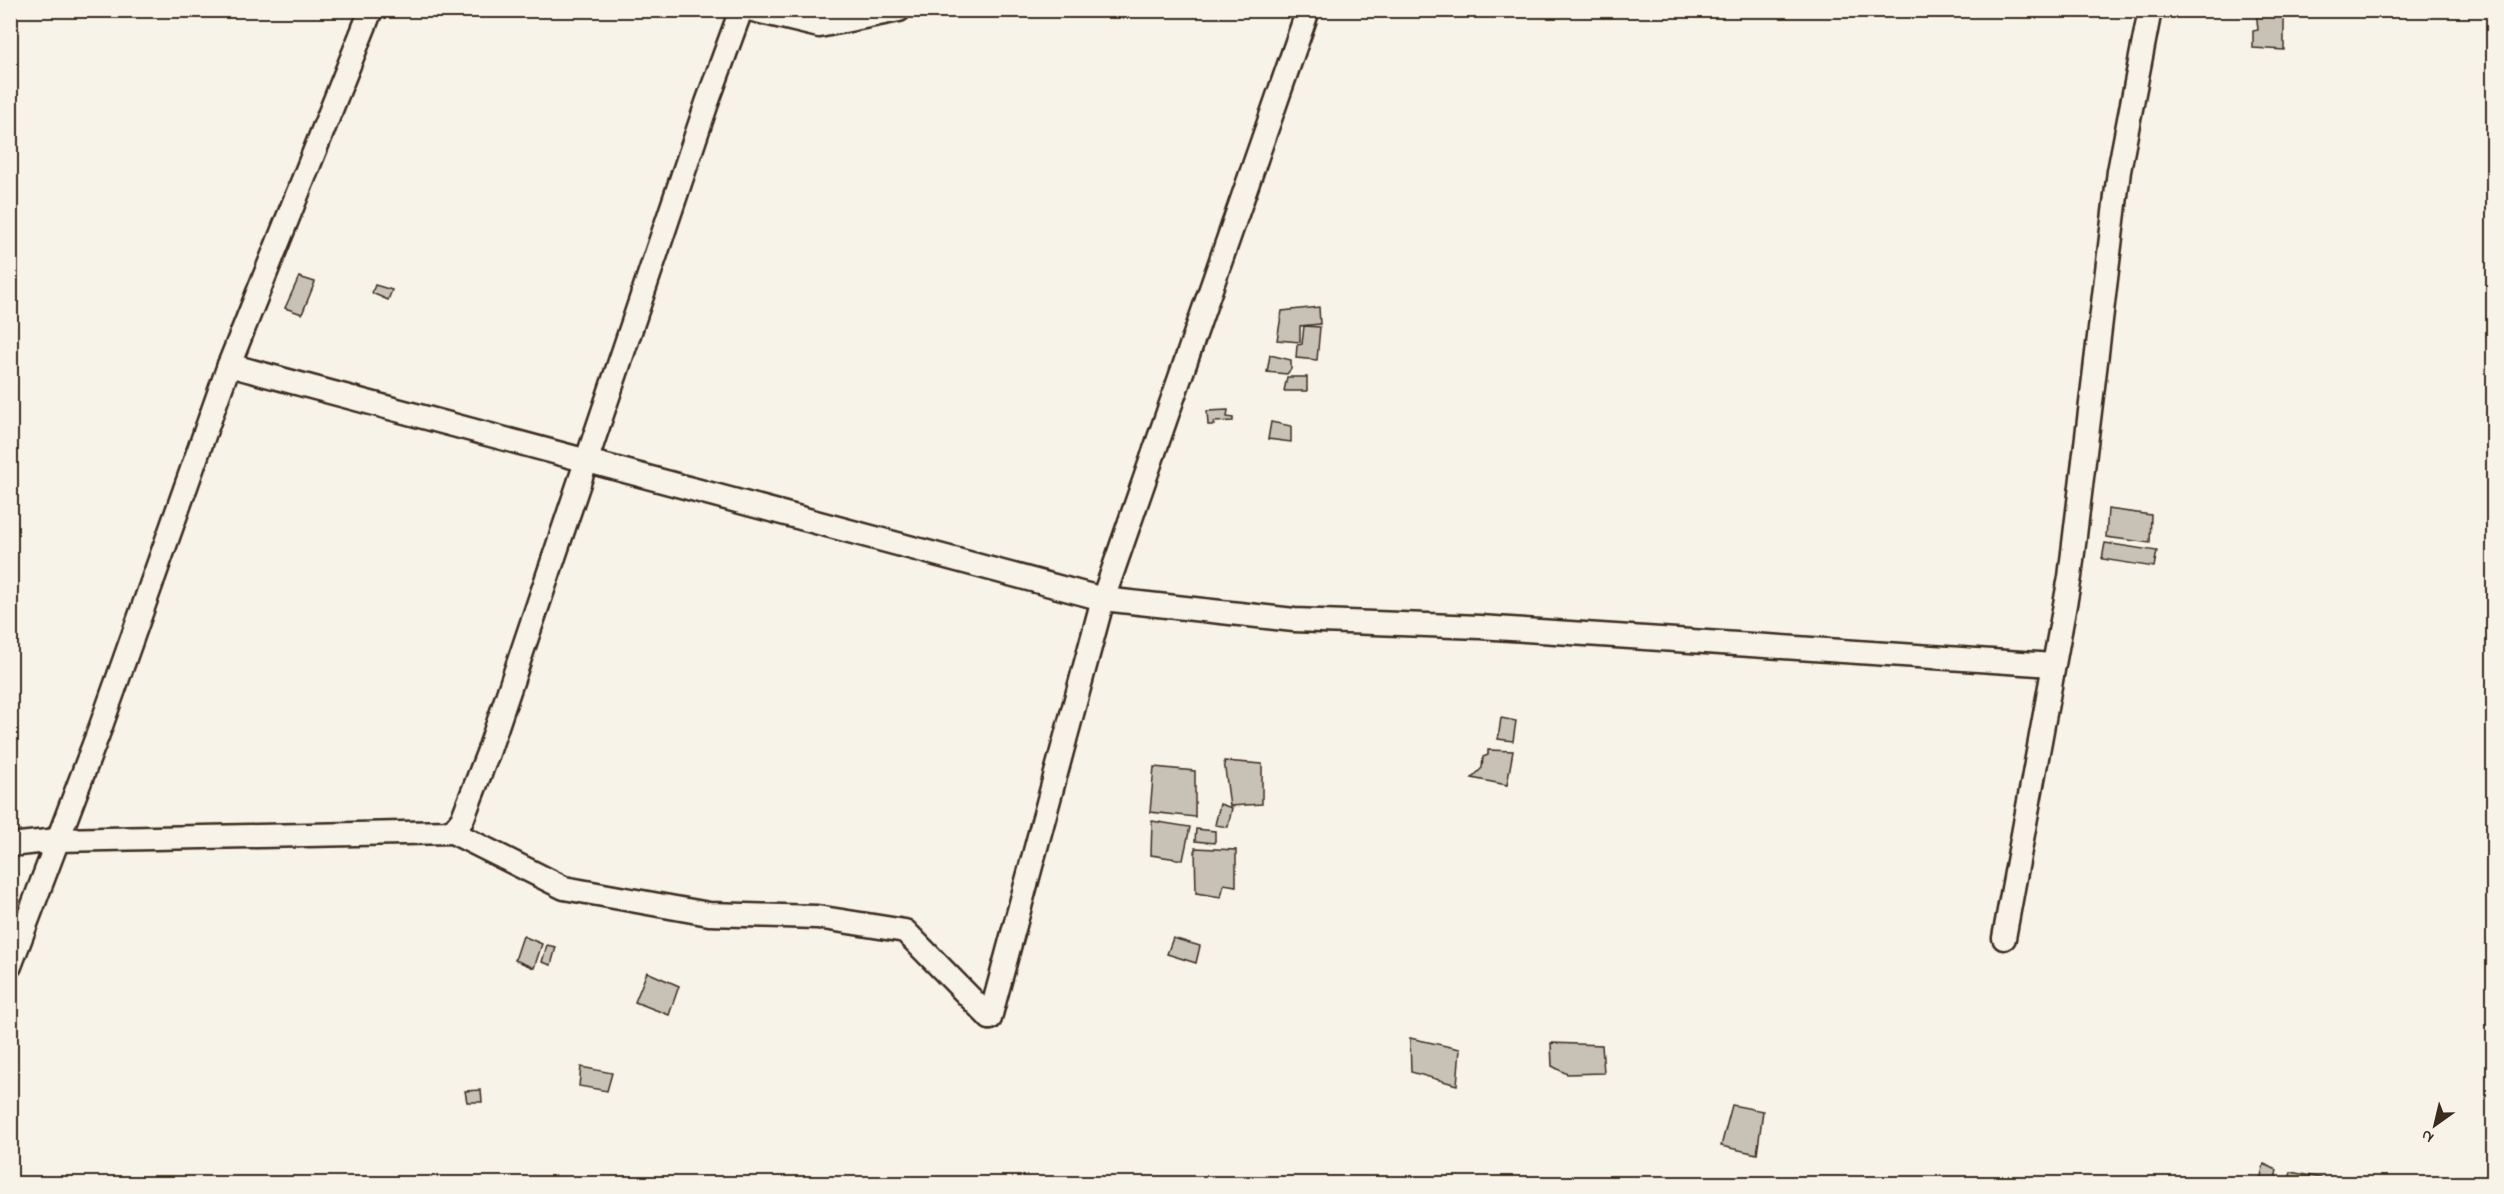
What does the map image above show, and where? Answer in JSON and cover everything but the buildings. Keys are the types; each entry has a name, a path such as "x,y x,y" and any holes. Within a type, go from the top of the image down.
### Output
{"street":[{"path":"10,966 101,726 229,365 371,10"},
{"path":"452,832 462,820 489,753 707,103 741,10"},
{"path":"753,10 819,26 898,10"},
{"path":"10,845 57,840 452,832 564,888 709,914 817,917 904,931 990,1018 1103,599 1308,10"},
{"path":"2004,938 2070,577 2119,171 2150,10"},
{"path":"229,365 1103,599 1294,620 1480,627 2053,665"}]}
